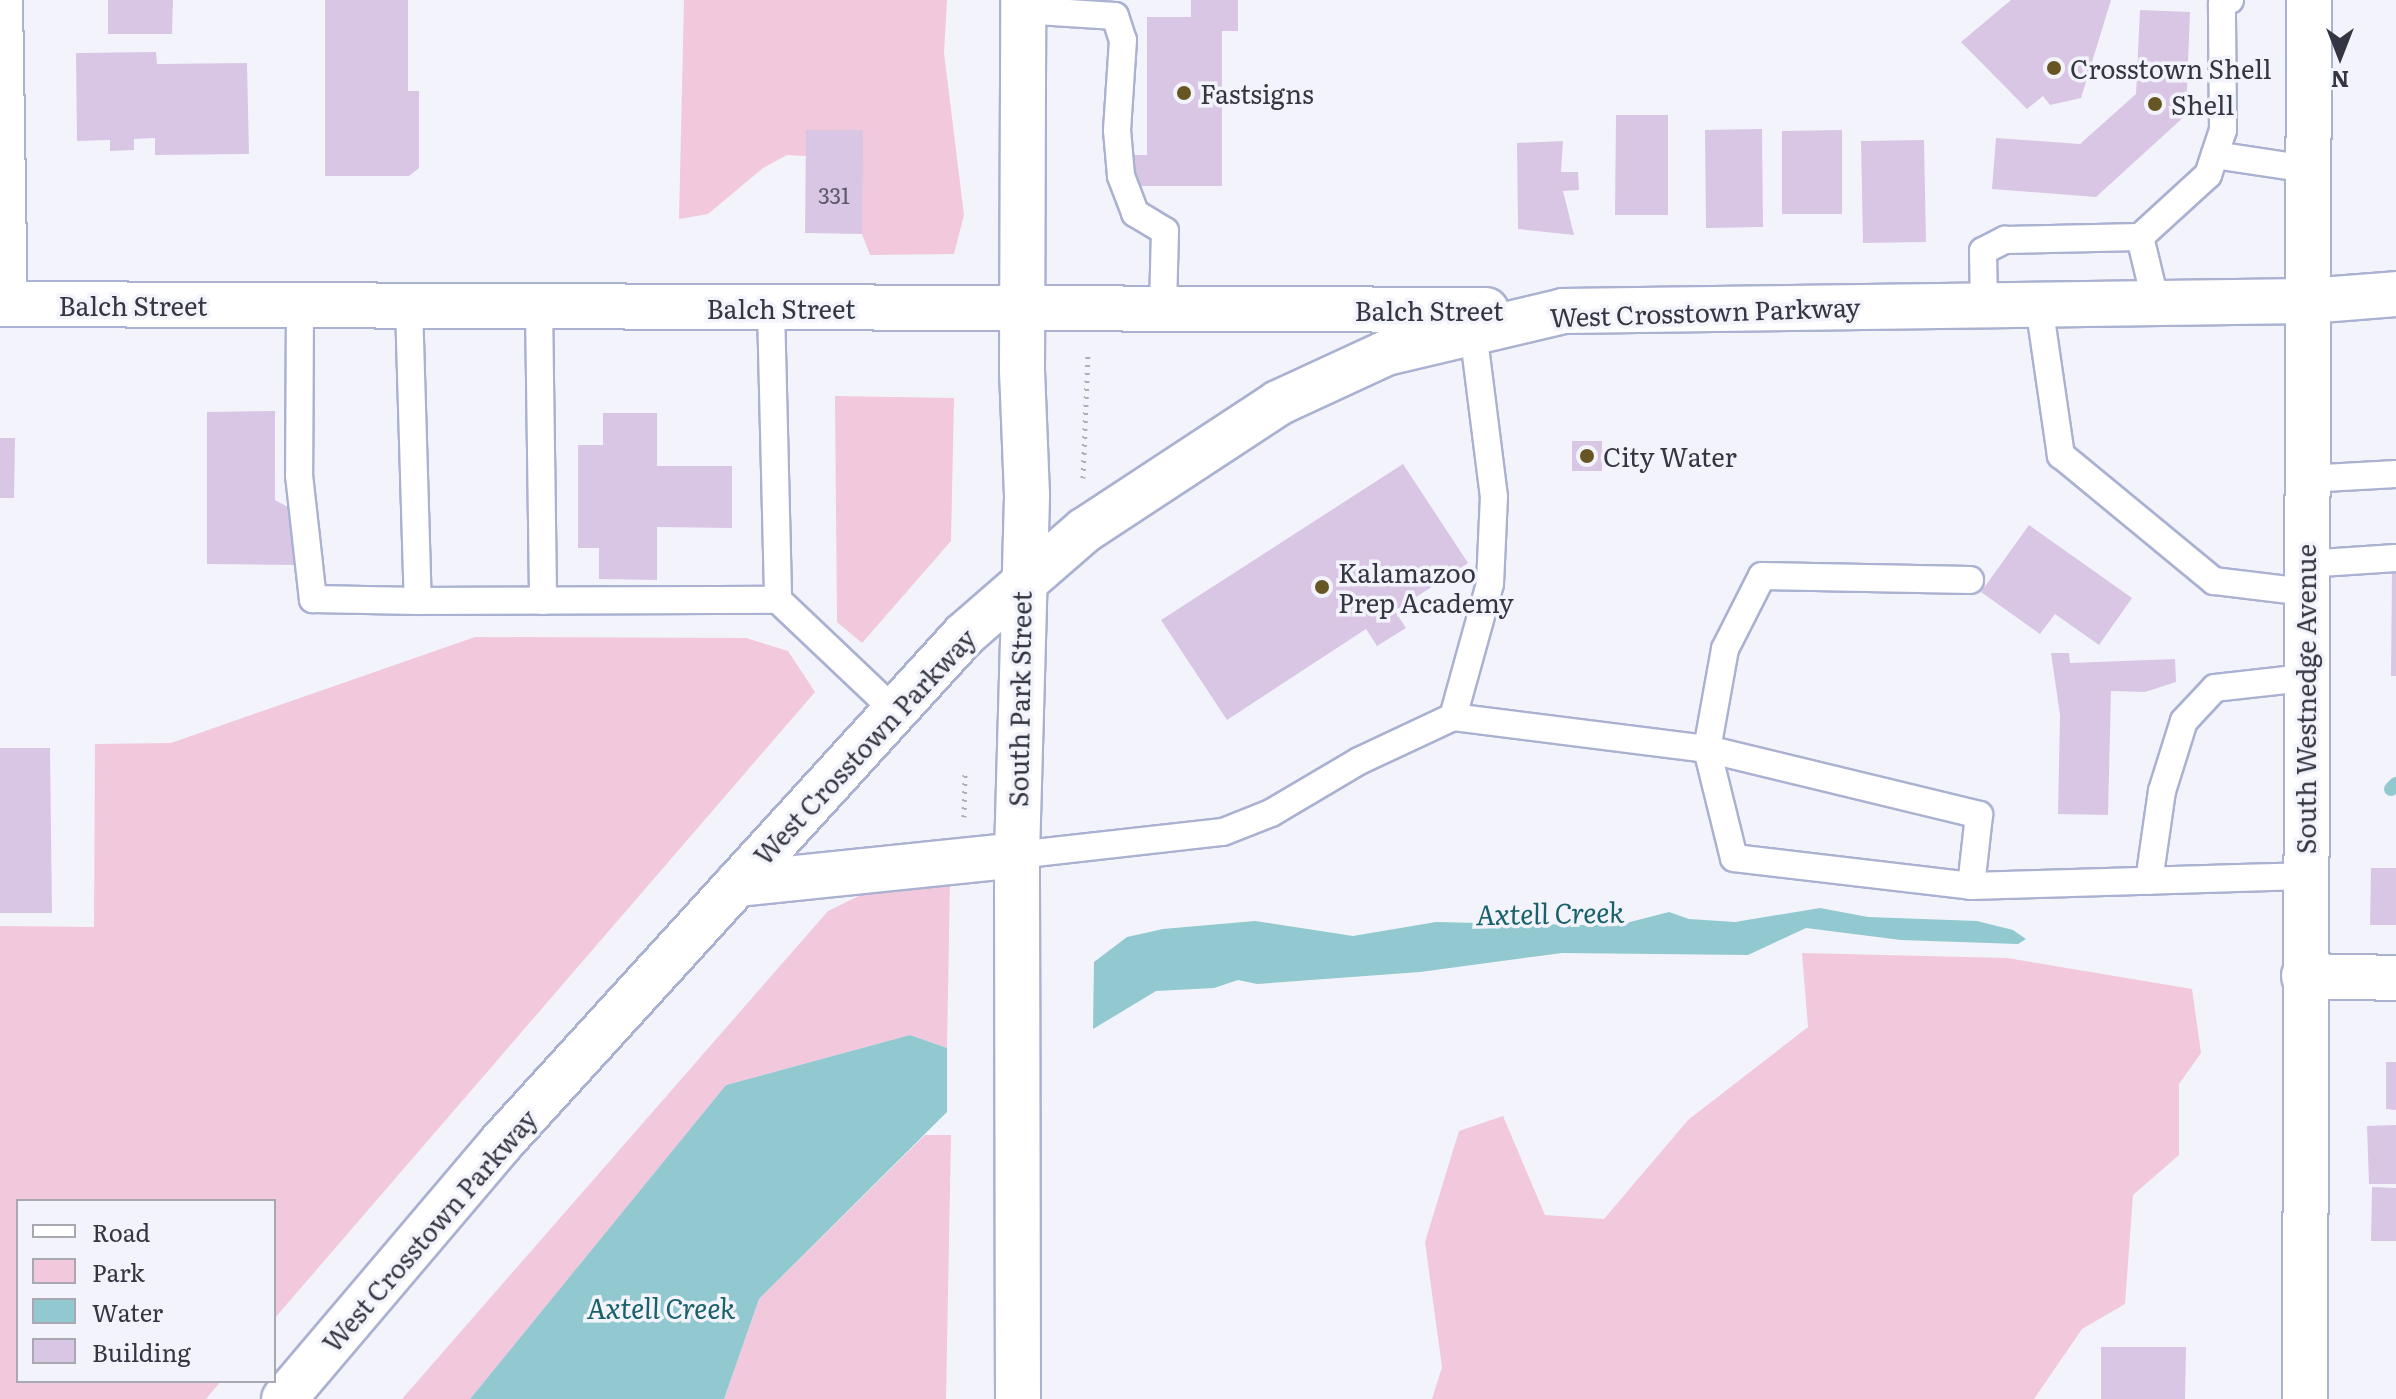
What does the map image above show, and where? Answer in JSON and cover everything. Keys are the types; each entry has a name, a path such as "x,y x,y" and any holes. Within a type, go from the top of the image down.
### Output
{"street":[{"path":"0,0 3,304"},
{"name":"South Westnedge Avenue","path":"2305,1399 2304,678 2309,0"},
{"name":"South Park Street","path":"1018,1399 1017,855 1021,580 1027,495 1022,370 1025,310 1022,5"},
{"name":"West Crosstown Parkway","path":"284,1399 501,1143 1021,580 1085,530 1278,403 1386,353 1563,311 2308,301 2396,294"},
{"name":"Balch Street","path":"3,304 1563,311"},
{"name":"West Crosstown Parkway","path":"737,884 1017,855"},
{"path":"2304,976 2396,978"}],"lane":[{"path":"1984,305 1983,251 2005,240 2140,237 2208,175 2223,130 2224,1"},
{"path":"1022,5 1115,16 1123,40 1117,130 1121,176 1135,213 1165,231 1163,310"},
{"path":"2215,155 2308,169"},
{"path":"2140,237 2156,303"},
{"path":"300,305 299,475 313,599 778,600 896,712"},
{"path":"2039,305 2061,455 2214,581 2305,578 2396,558"},
{"path":"409,306 418,601"},
{"path":"539,307 543,601"},
{"path":"771,308 778,600"},
{"path":"1453,717 1490,584 1494,497 1473,330"},
{"path":"2306,479 2396,474"},
{"path":"1970,580 1762,576 1725,649 1707,749 1734,858 1971,886 2304,876"},
{"path":"2149,881 2162,791 2184,721 2215,688 2304,678"},
{"path":"1017,855 1223,832 1271,813 1359,761 1453,717 1707,749 1979,815 1971,886"}],"path":[{"path":"1083,479 1088,350"},
{"path":"964,829 965,774"}],"green space":[{"path":"684,0 947,0 944,53 964,215 954,254 870,255 862,234 862,130 806,130 806,156 787,155 763,168 708,214 679,219"},
{"path":"835,396 954,398 951,541 862,643 837,622"},
{"path":"475,637 746,638 788,651 815,692 276,1317 276,1199 16,1199 16,1383 219,1383 206,1399 0,1399 0,926 94,927 95,744 171,743"},
{"path":"950,880 947,1048 910,1035 726,1085 470,1399 402,1399 828,911 869,891"},
{"path":"1802,953 2007,958 2192,989 2201,1053 2179,1084 2179,1155 2133,1195 2125,1304 2082,1329 2034,1399 1432,1399 1442,1367 1425,1242 1459,1131 1503,1116 1545,1215 1604,1219 1688,1120 1808,1027"},
{"path":"925,1135 951,1135 946,1399 724,1399 759,1299"}],"water":[{"path":"1820,908 1868,917 1977,921 2013,930 2026,939 2018,944 1901,940 1806,928 1748,955 1562,953 1420,972 1257,984 1238,980 1214,988 1156,991 1093,1029 1094,962 1127,937 1163,929 1255,921 1353,936 1436,922 1580,925 1626,923 1669,912 1689,919 1735,922"},
{"name":"Axtell Creek","path":"910,1035 947,1048 947,1112 759,1299 724,1399 470,1399 726,1085"}],"building":[{"path":"108,0 173,0 172,34 108,34"},
{"path":"325,0 408,0 408,91 419,91 419,168 409,176 325,176"},
{"name":"Fastsigns","path":"1191,0 1238,0 1238,31 1222,31 1222,186 1128,186 1128,155 1147,155 1147,17 1191,17"},
{"path":"2011,0 2111,0 2081,98 2050,105 2043,96 2027,109 1961,42"},
{"name":"Shell","path":"2140,10 2190,12 2186,115 2096,197 1992,189 1996,138 2080,144 2136,94"},
{"path":"156,52 157,64 247,63 249,154 155,155 155,138 134,139 134,150 110,151 110,140 77,141 76,53"},
{"path":"1616,115 1668,115 1668,215 1615,215"},
{"path":"1762,129 1763,227 1706,228 1705,130"},
{"path":"806,130 863,130 862,234 805,233"},
{"path":"1842,130 1842,214 1782,214 1782,131"},
{"path":"1924,140 1926,242 1863,243 1861,141"},
{"path":"1563,141 1561,172 1578,172 1579,190 1563,191 1574,235 1518,229 1517,143"},
{"path":"275,411 275,500 297,512 296,565 207,564 207,412"},
{"path":"603,413 657,413 657,466 732,466 732,528 657,527 657,580 599,579 599,548 578,548 578,445 603,445"},
{"path":"0,438 15,438 14,498 0,498"},
{"name":"City Water","path":"1572,441 1602,441 1602,471 1572,471"},
{"name":"Kalamazoo Prep Academy","path":"1403,464 1468,563 1395,611 1406,628 1377,646 1366,629 1227,720 1161,620"},
{"path":"2029,525 2132,598 2099,645 2055,614 2040,634 1981,592"},
{"path":"2392,567 2396,567 2396,676 2391,676"},
{"path":"2051,653 2069,653 2070,663 2175,659 2176,682 2145,692 2111,691 2108,815 2058,814 2060,715"},
{"path":"0,748 50,748 52,913 0,913"},
{"path":"2371,868 2396,868 2396,925 2370,925"},
{"path":"2386,1062 2396,1062 2396,1110 2386,1109"},
{"path":"2396,1125 2396,1184 2369,1184 2367,1126"},
{"path":"2372,1187 2396,1188 2396,1241 2371,1241"},
{"path":"2101,1347 2186,1347 2185,1399 2101,1399"}],"waterway":[{"name":"Axtell Creek","path":"2391,789 2396,784"}],"place":[{"name":"Crosstown Shell","path":"2054,68"},
{"name":"Fastsigns","path":"1184,93"},
{"name":"Shell","path":"2155,104"},
{"name":"City Water","path":"1587,456"},
{"name":"Kalamazoo Prep Academy","path":"1322,587"}]}
